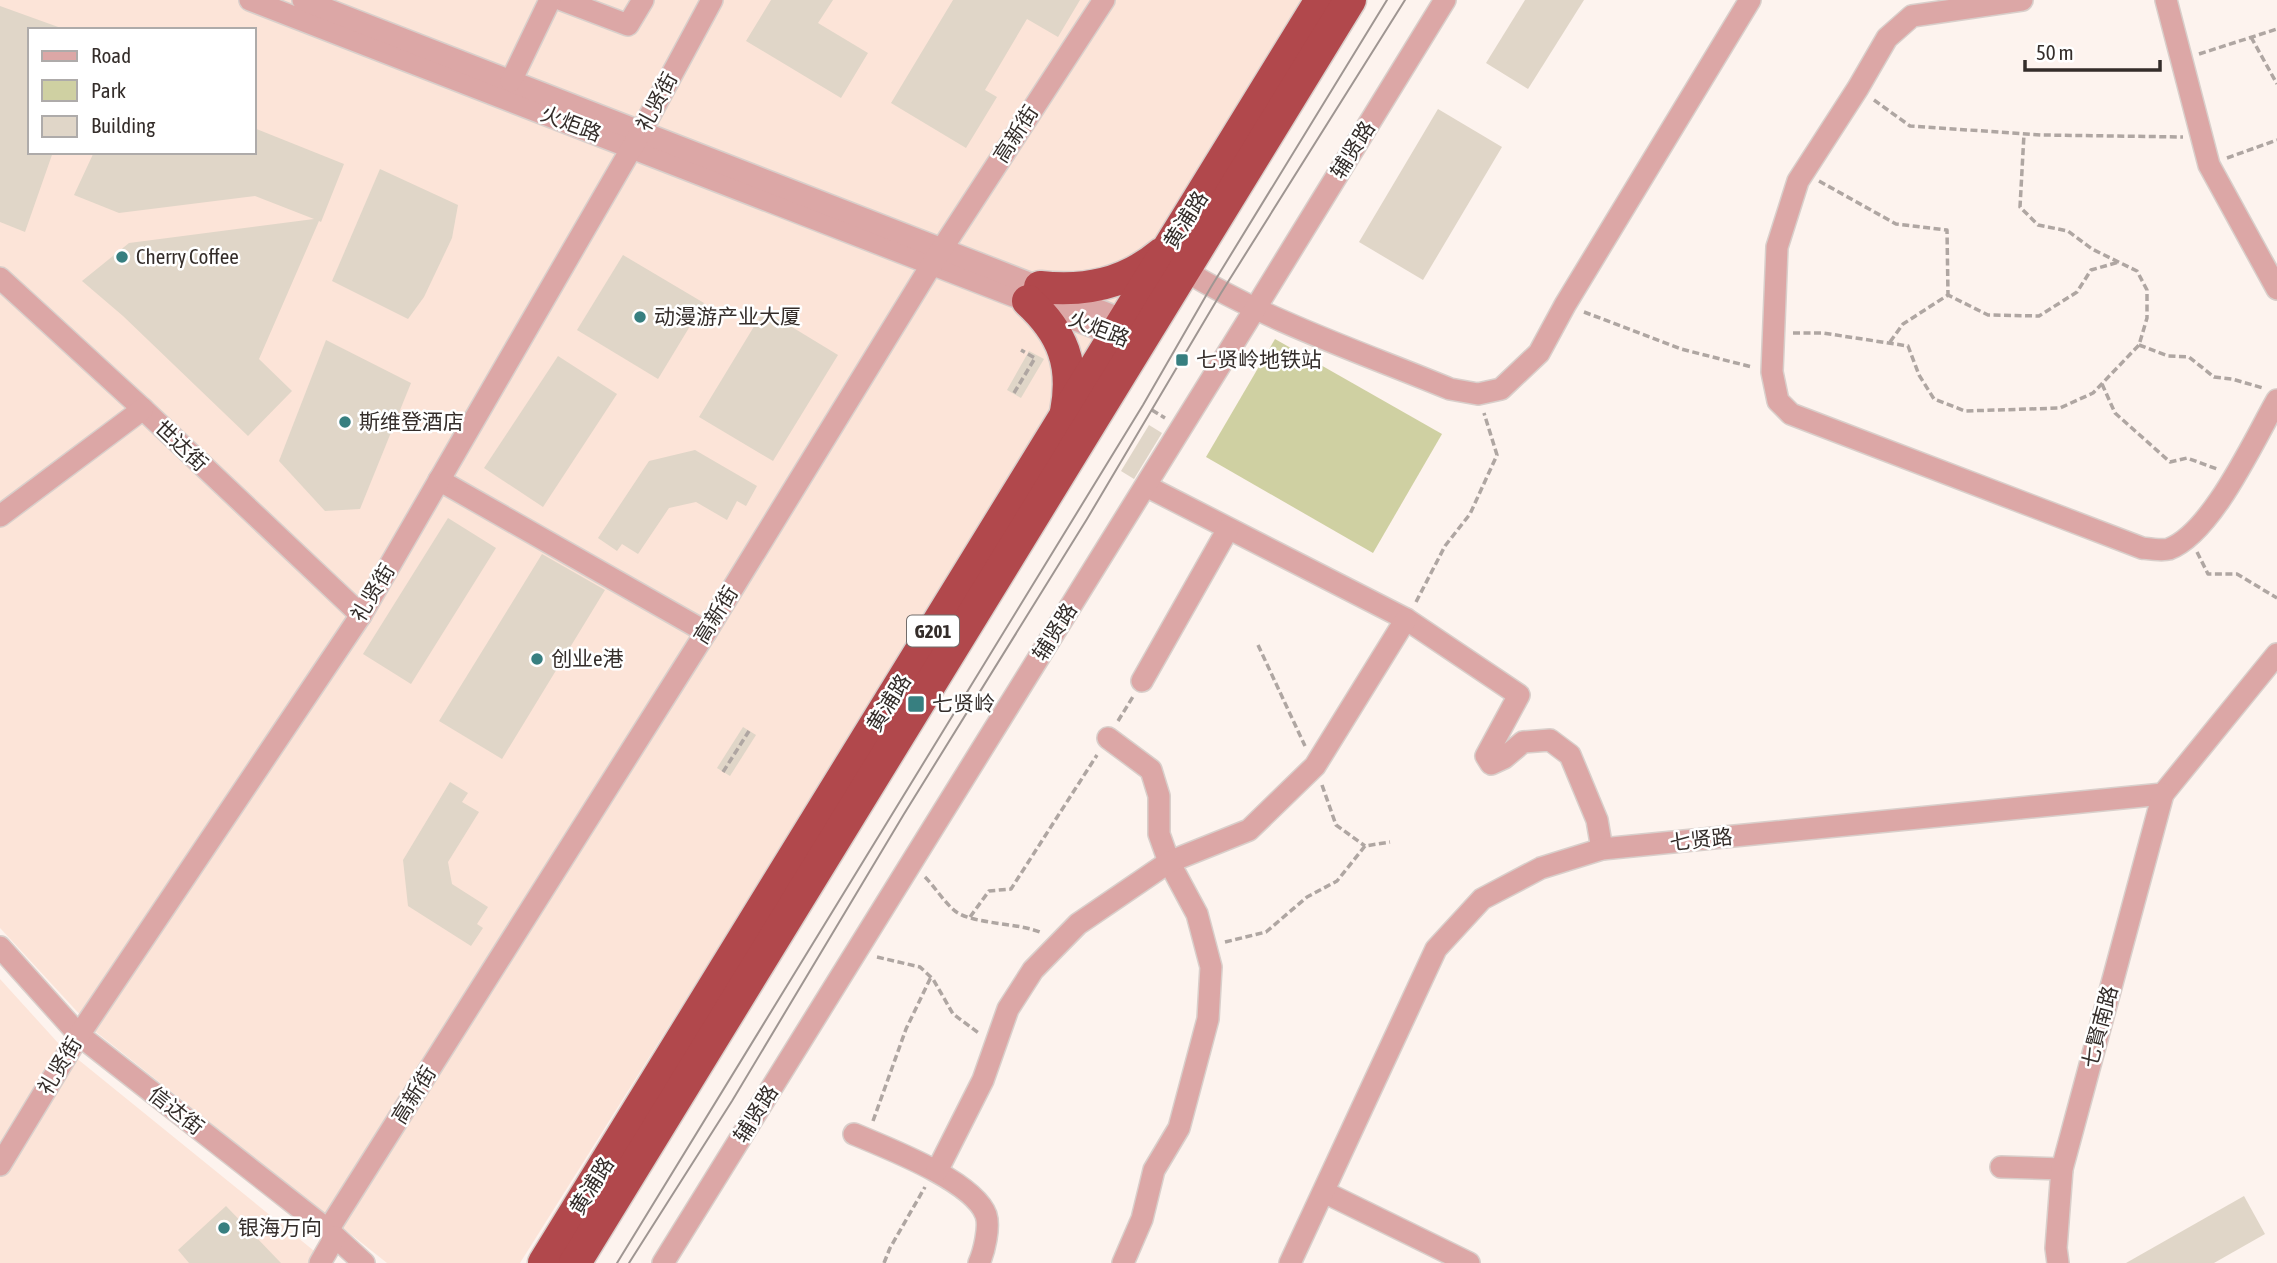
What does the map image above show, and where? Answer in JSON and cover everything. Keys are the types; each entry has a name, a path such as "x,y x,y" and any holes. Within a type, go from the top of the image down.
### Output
{"highway":[{"name":"黄浦路","path":"1176,260 1321,0"},
{"name":"黄浦路","path":"544,1263 1065,417 1176,260 1350,0"},
{"path":"1065,417 1070,378 1066,359 1059,339 1034,294 1111,283 1176,260"},
{"name":"黄浦路","path":"575,1263 1126,333"}],"street":[{"name":"火炬路","path":"250,0 636,140 1034,294 1126,333"},
{"name":"火炬路","path":"303,0 512,81 636,140"},
{"path":"512,81 550,0"},
{"path":"562,0 628,25 643,0"},
{"name":"礼贤街","path":"0,1165 79,1035 361,615 636,140 712,0"},
{"name":"高新街","path":"320,1263 331,1233 937,257 1104,0"},
{"name":"辅贤路","path":"663,1263 1445,0"},
{"path":"1176,260 1221,293 1450,389 1478,394 1501,389 1539,353 1565,305 1750,0"},
{"path":"2022,0 1912,16 1887,38 1798,181 1777,247 1772,372 1778,401 1791,414 2142,548 2167,550 2189,538 2217,506 2231,482 2271,394"},
{"path":"2166,0 2209,165 2277,289"},
{"name":"世达街","path":"0,278 361,615"},
{"path":"0,516 143,409"},
{"path":"439,480 706,632"},
{"path":"1146,486 1406,620 1519,695 1486,756 1491,764 1504,758 1523,742 1550,740 1570,755 1597,820 1602,849"},
{"path":"1142,681 1228,529"},
{"path":"936,1171 983,1080 1008,1009 1033,970 1078,923 1169,862 1249,831 1315,766 1406,620"},
{"path":"2163,794 2277,654"},
{"path":"1108,738 1152,770 1159,796 1159,834 1169,862 1197,914 1212,967 1208,1019 1178,1129 1154,1170 1142,1219 1123,1263"},
{"name":"七贤路","path":"1290,1263 1436,949 1482,899 1541,868 1602,849 2163,794"},
{"name":"七賢南路","path":"2058,1263 2056,1248 2062,1169 2163,794"},
{"name":"信达街","path":"0,947 79,1035 331,1233 364,1263"},
{"path":"860,1137 936,1171 975,1199 986,1216 985,1250 979,1263"},
{"path":"2001,1167 2062,1169"},
{"path":"1324,1192 1469,1263"}],"path":[{"path":"2181,60 2277,29"},
{"path":"2251,37 2277,84"},
{"path":"1858,88 1910,126 2024,134 2201,137"},
{"path":"1773,333 1823,333 1908,346 1919,375 1934,398 1965,411 2060,408 2093,393 2138,345 2147,318 2147,290 2137,271 2092,249 2068,232 2038,225 2020,207 2024,134"},
{"path":"2209,165 2277,140"},
{"path":"1804,173 1896,224 1947,230 1948,295"},
{"path":"1948,295 1988,315 2039,316 2077,292 2091,270 2121,262"},
{"path":"1890,342 1903,324 1948,295"},
{"path":"1565,305 1681,349 1772,372"},
{"path":"2138,345 2168,355 2189,357 2214,377 2271,394"},
{"path":"1014,393 1035,358 1021,350"},
{"path":"2102,384 2115,413 2170,462 2187,458 2218,470 2231,482"},
{"path":"1406,620 1445,546 1470,514 1497,456 1478,394"},
{"path":"2189,538 2208,574 2237,574 2277,598"},
{"path":"970,917 989,891 1011,889 1142,681"},
{"path":"723,772 749,731"},
{"path":"1206,947 1266,932 1307,897 1337,881 1365,846 1390,842"},
{"path":"912,862 956,911 970,917 1032,929 1060,942"},
{"path":"856,952 920,967 931,977 953,1014 995,1045"},
{"path":"860,1137 931,977"},
{"path":"884,1263 890,1248 936,1171"}],"shaded area":[{"path":"0,0 1306,0 1082,368 520,1263 387,1263 96,1032 0,928"},
{"path":"0,979 59,1044 329,1263 0,1263"}],"green space":[{"path":"1275,339 1442,434 1373,553 1206,457"}],"building":[{"path":"771,0 833,0 818,23 868,53 841,98 746,41"},
{"path":"953,0 1080,0 1058,37 1027,19 985,90 997,97 966,148 891,103"},
{"path":"1525,0 1584,0 1528,89 1486,63"},
{"path":"0,6 61,28 28,28 28,154 52,154 25,232 0,222"},
{"path":"1438,109 1502,147 1423,280 1359,242"},
{"path":"256,129 344,164 259,359 292,391 248,436 123,316 82,281 129,243 314,219 255,196 119,213 74,195 93,154 256,154"},
{"path":"380,169 458,205 452,238 424,297 408,319 332,281"},
{"name":"动漫游产业大厦","path":"623,255 704,303 658,379 577,330"},
{"path":"764,310 838,355 773,461 699,417"},
{"name":"斯维登酒店","path":"326,340 411,383 360,509 325,511 279,461"},
{"path":"1029,351 1044,359 1021,398 1007,390"},
{"path":"558,356 617,394 543,507 484,468"},
{"path":"1149,425 1162,433 1134,479 1121,471"},
{"path":"695,450 757,486 746,506 737,501 727,520 696,502 669,508 638,554 622,544 617,551 598,538 649,461"},
{"path":"448,518 496,548 411,684 363,654"},
{"path":"542,554 605,590 502,759 439,721"},
{"path":"743,727 756,735 730,776 717,768"},
{"path":"450,782 468,793 462,802 479,812 448,862 452,884 488,907 477,924 483,928 471,946 408,906 403,860"},
{"path":"2244,1196 2265,1234 2214,1263 2126,1263"},
{"name":"银海万向","path":"226,1206 281,1263 189,1263 178,1250"}],"tram line":[{"path":"617,1263 1143,405 1211,287 1387,0"},
{"path":"629,1263 732,1101 904,814 1087,519 1221,293 1405,0"}],"place":[{"name":"Cherry Coffee","path":"122,257"},
{"name":"动漫游产业大厦","path":"640,317"},
{"name":"七贤岭地铁站","path":"1182,360"},
{"name":"斯维登酒店","path":"345,422"},
{"name":"创业e港","path":"537,659"},
{"name":"七贤岭","path":"916,704"},
{"name":"银海万向","path":"224,1228"}]}
